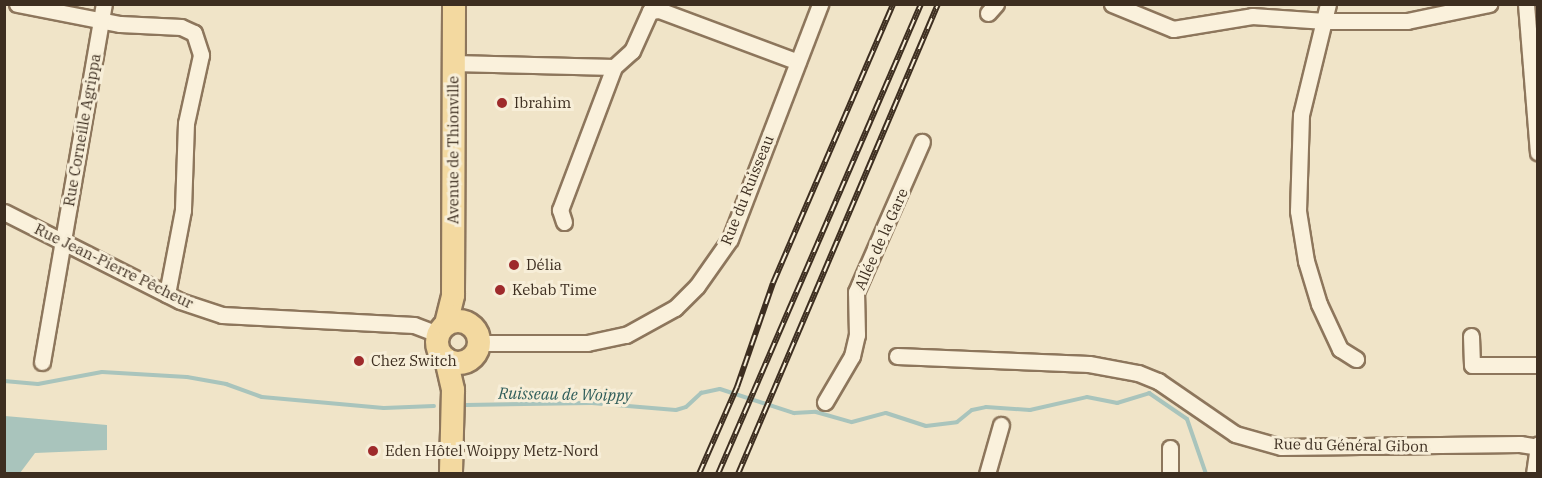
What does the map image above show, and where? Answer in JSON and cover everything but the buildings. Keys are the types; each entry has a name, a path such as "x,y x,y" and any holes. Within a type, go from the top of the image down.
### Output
{"main road":[{"name":"Avenue de Thionville","path":"450,327 453,295 454,4"},
{"path":"450,327 475,329 480,343 475,356 456,361 437,347 450,327"},
{"path":"450,474 456,361"}],"street":[{"path":"17,4 103,12 120,24 181,27 194,33 201,55 186,123 183,210 166,294"},
{"name":"Rue du Ruisseau","path":"480,343 588,343 626,335 675,308 717,260 739,218 820,4"},
{"path":"1112,4 1173,29 1252,16 1325,21 1407,21 1490,4"},
{"path":"1328,4 1300,115 1298,212 1306,261 1319,304 1340,349 1356,359"},
{"path":"1526,4 1538,153"},
{"path":"564,222 560,210 614,67 632,51 650,10 658,10 798,62"},
{"name":"Rue Corneille Agrippa","path":"42,362 103,12"},
{"path":"453,63 614,67"},
{"name":"Allée de la Gare","path":"825,402 852,356 857,335 856,292 922,142"},
{"name":"Rue Jean-Pierre Pêcheur","path":"4,212 166,294 222,315 450,327"},
{"path":"1471,336 1472,365 1538,365"},
{"name":"Rue du Général Gibon","path":"897,356 1089,364 1138,373 1158,381 1235,434 1281,447 1520,444 1537,446"},
{"path":"987,474 1001,425"},
{"path":"1534,474 1537,446"},
{"path":"1170,448 1170,474"}],"water":[{"path":"5,416 107,425 107,450 35,453 20,473 5,473"}],"waterway":[{"name":"Ruisseau de Woippy","path":"4,381 38,384 102,372 187,377 226,384 262,397 384,408 434,406"},
{"name":"Ruisseau de Woippy","path":"466,405 592,403 676,410 686,407 701,393 720,389 794,413 816,412 852,422 886,413 926,426 957,422 972,410 986,407 1030,410 1087,397 1117,403 1149,393 1187,419 1206,474"}],"railway":[{"path":"699,474 737,387 773,283 893,4"},
{"path":"718,474 921,4"},
{"path":"738,474 938,4"}],"place":[{"name":"Ibrahim","path":"502,103"},
{"name":"Délia","path":"514,265"},
{"name":"Kebab Time","path":"500,290"},
{"name":"Chez Switch","path":"359,361"},
{"name":"Eden Hôtel Woippy Metz-Nord","path":"373,451"}]}
